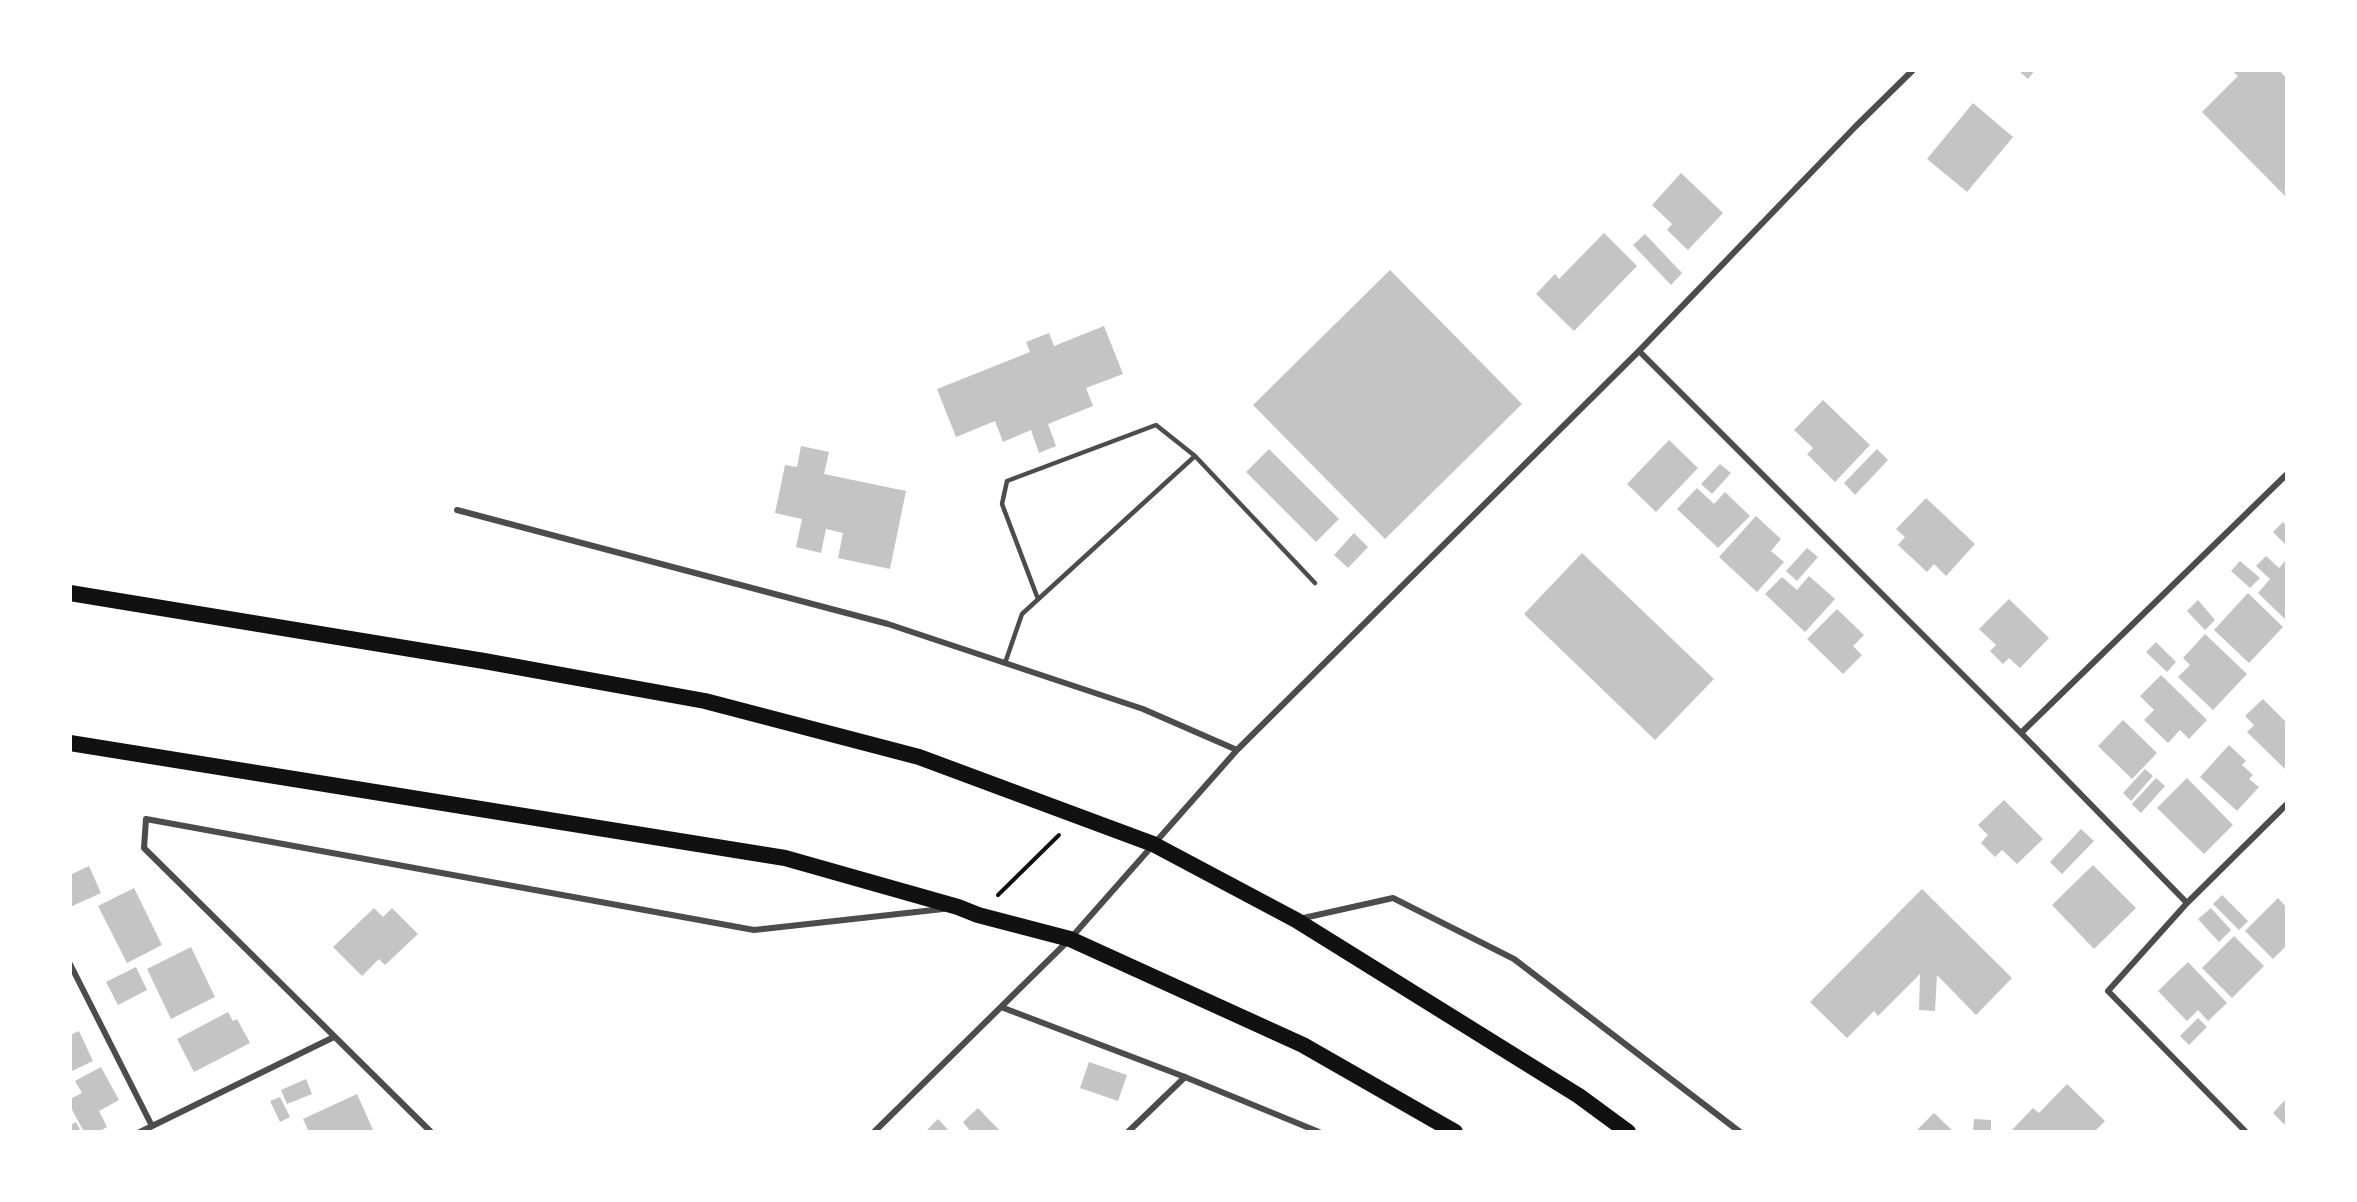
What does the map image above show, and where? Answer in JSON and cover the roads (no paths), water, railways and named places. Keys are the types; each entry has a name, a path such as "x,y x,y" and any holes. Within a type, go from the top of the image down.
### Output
{"highway":[{"path":"70,593 484,661 705,701 919,757 1153,844 1296,920 1579,1096 1628,1131"},
{"path":"70,743 784,858 958,907 978,915 1070,939 1303,1045 1455,1131"}],"street":[{"path":"874,1131 1070,939 1237,750 1639,351 1846,135 1913,70"},
{"path":"1639,351 2021,733 2187,903"},
{"path":"2021,733 2286,475"},
{"path":"457,510 888,624 1143,709 1237,750"},
{"path":"2246,1131 2108,991 2187,903 2286,805"},
{"path":"430,1131 144,848 147,819 754,930 958,907"},
{"path":"1296,920 1393,898 1514,959 1740,1131"},
{"path":"70,964 152,1126"},
{"path":"1001,1007 1319,1131"},
{"path":"140,1131 334,1037"},
{"path":"1128,1131 1185,1077"}],"lane":[{"path":"1038,599 1002,504 1007,481 1156,425 1195,456 1315,583"},
{"path":"1005,663 1022,614 1195,456"}]}
